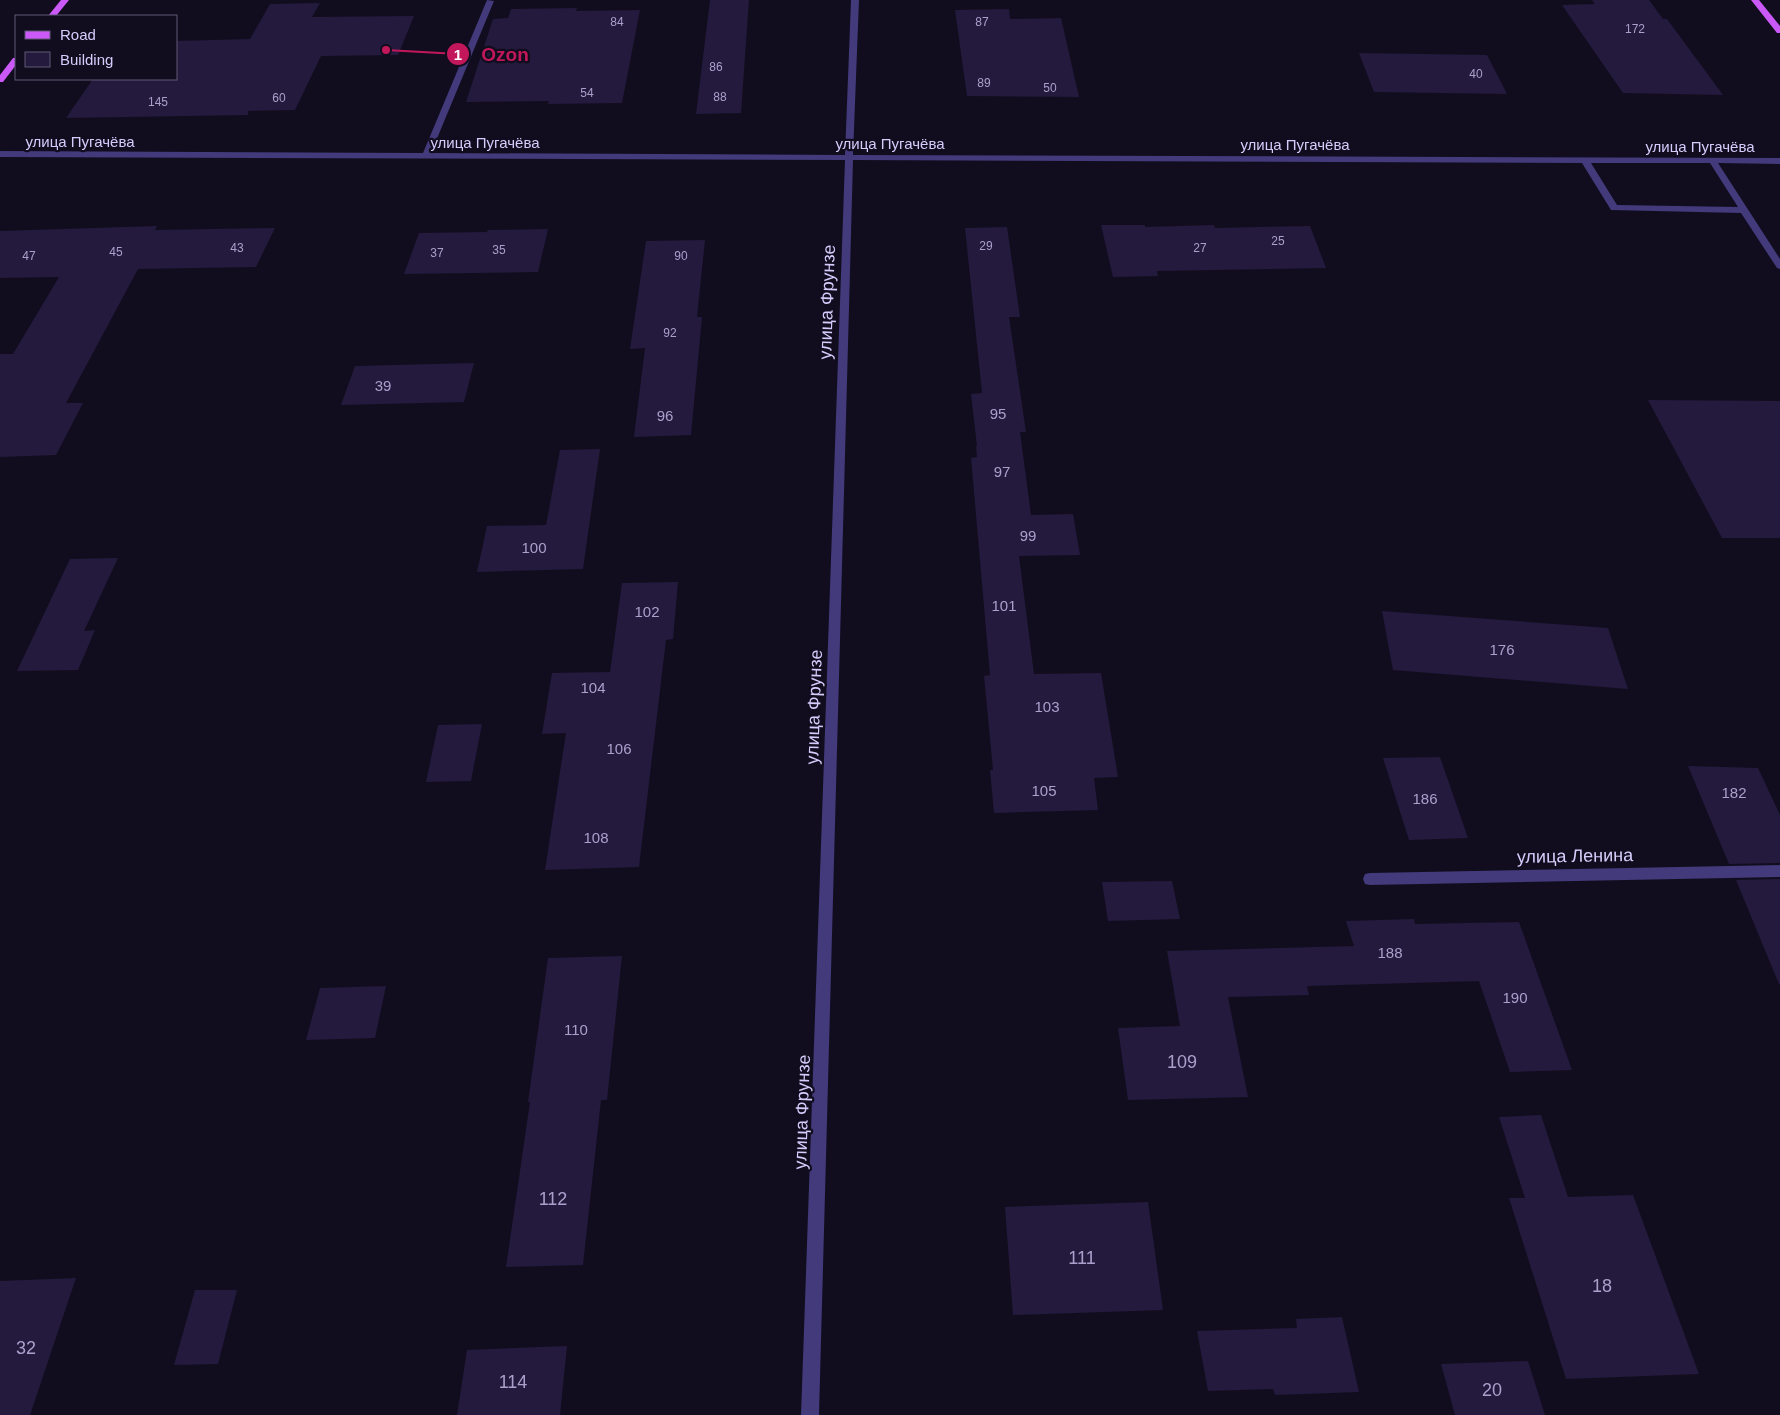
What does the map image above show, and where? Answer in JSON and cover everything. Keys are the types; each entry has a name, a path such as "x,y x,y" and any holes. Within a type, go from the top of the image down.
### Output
{"main road":[{"path":"53,15 66,0"},
{"path":"1755,0 1780,31"},
{"path":"1,78 15,61"}],"street":[{"name":"улица Фрунзе","path":"810,1415 855,0"},
{"path":"426,155 490,1"},
{"name":"улица Пугачёва","path":"0,154 1780,160"},
{"path":"1585,160 1614,208 1744,210"},
{"path":"1712,160 1780,266"},
{"name":"улица Ленина","path":"1370,879 1780,870"}],"building":[{"path":"710,0 749,0 741,113 696,114"},
{"path":"1592,0 1649,0 1663,19 1667,19 1723,95 1623,93 1562,5 1595,4"},
{"path":"320,3 312,17 414,16 398,55 321,56 295,110 248,111 248,115 66,118 92,80 178,80 178,41 250,39 270,4"},
{"path":"577,8 576,11 640,10 622,103 548,104 549,101 466,102 493,19 508,18 511,9"},
{"path":"1009,9 1010,19 1061,18 1079,97 967,96 955,10"},
{"path":"1359,53 1487,55 1507,94 1374,92"},
{"path":"1101,225 1145,225 1145,227 1214,225 1215,228 1310,226 1326,268 1157,271 1158,276 1113,277"},
{"path":"157,226 155,230 275,228 256,267 138,269 66,403 83,403 56,455 0,457 0,354 13,354 59,277 0,278 0,231"},
{"path":"1007,227 1020,317 1009,317 1026,432 1020,432 1031,515 1073,514 1080,555 1019,556 1034,674 1101,673 1118,777 1094,778 1098,810 994,813 990,770 993,770 984,676 990,675 971,458 977,457 977,446 971,394 982,393 965,228"},
{"path":"548,229 538,272 404,274 419,233"},
{"path":"705,240 697,317 702,317 691,435 634,437 645,348 630,349 646,241"},
{"path":"474,363 464,402 341,405 355,366"},
{"path":"1648,400 1780,401 1780,538 1722,538"},
{"path":"600,449 583,569 477,572 487,526 546,525 560,450"},
{"path":"118,558 84,631 95,630 78,670 17,671 70,559"},
{"path":"678,582 673,639 666,640 639,867 545,870 566,733 542,734 552,673 610,672 622,583"},
{"path":"1382,611 1608,628 1628,689 1393,670"},
{"path":"482,724 471,781 426,782 438,725"},
{"path":"1440,757 1468,838 1409,840 1383,758"},
{"path":"1688,766 1758,768 1780,815 1780,863 1729,864"},
{"path":"1780,879 1780,984 1779,984 1736,880"},
{"path":"1172,881 1180,919 1108,921 1102,882"},
{"path":"1414,919 1415,924 1519,922 1572,1070 1510,1072 1479,981 1307,986 1309,995 1228,997 1248,1097 1128,1100 1118,1028 1180,1026 1167,951 1354,946 1346,921"},
{"path":"622,956 607,1100 601,1100 583,1265 506,1267 530,1102 528,1102 548,958"},
{"path":"386,986 375,1038 306,1040 320,988"},
{"path":"1541,1115 1568,1197 1633,1195 1699,1374 1566,1379 1509,1198 1525,1198 1499,1117"},
{"path":"1148,1202 1163,1310 1013,1315 1005,1207"},
{"path":"76,1278 30,1415 0,1415 0,1281"},
{"path":"195,1290 237,1290 218,1364 174,1365"},
{"path":"1342,1317 1359,1392 1275,1395 1273,1389 1208,1391 1197,1331 1297,1328 1296,1319"},
{"path":"567,1346 560,1415 457,1415 467,1350"},
{"path":"1528,1361 1545,1415 1455,1415 1441,1364"}],"place":[{"name":"Ozon","path":"386,50"}]}
